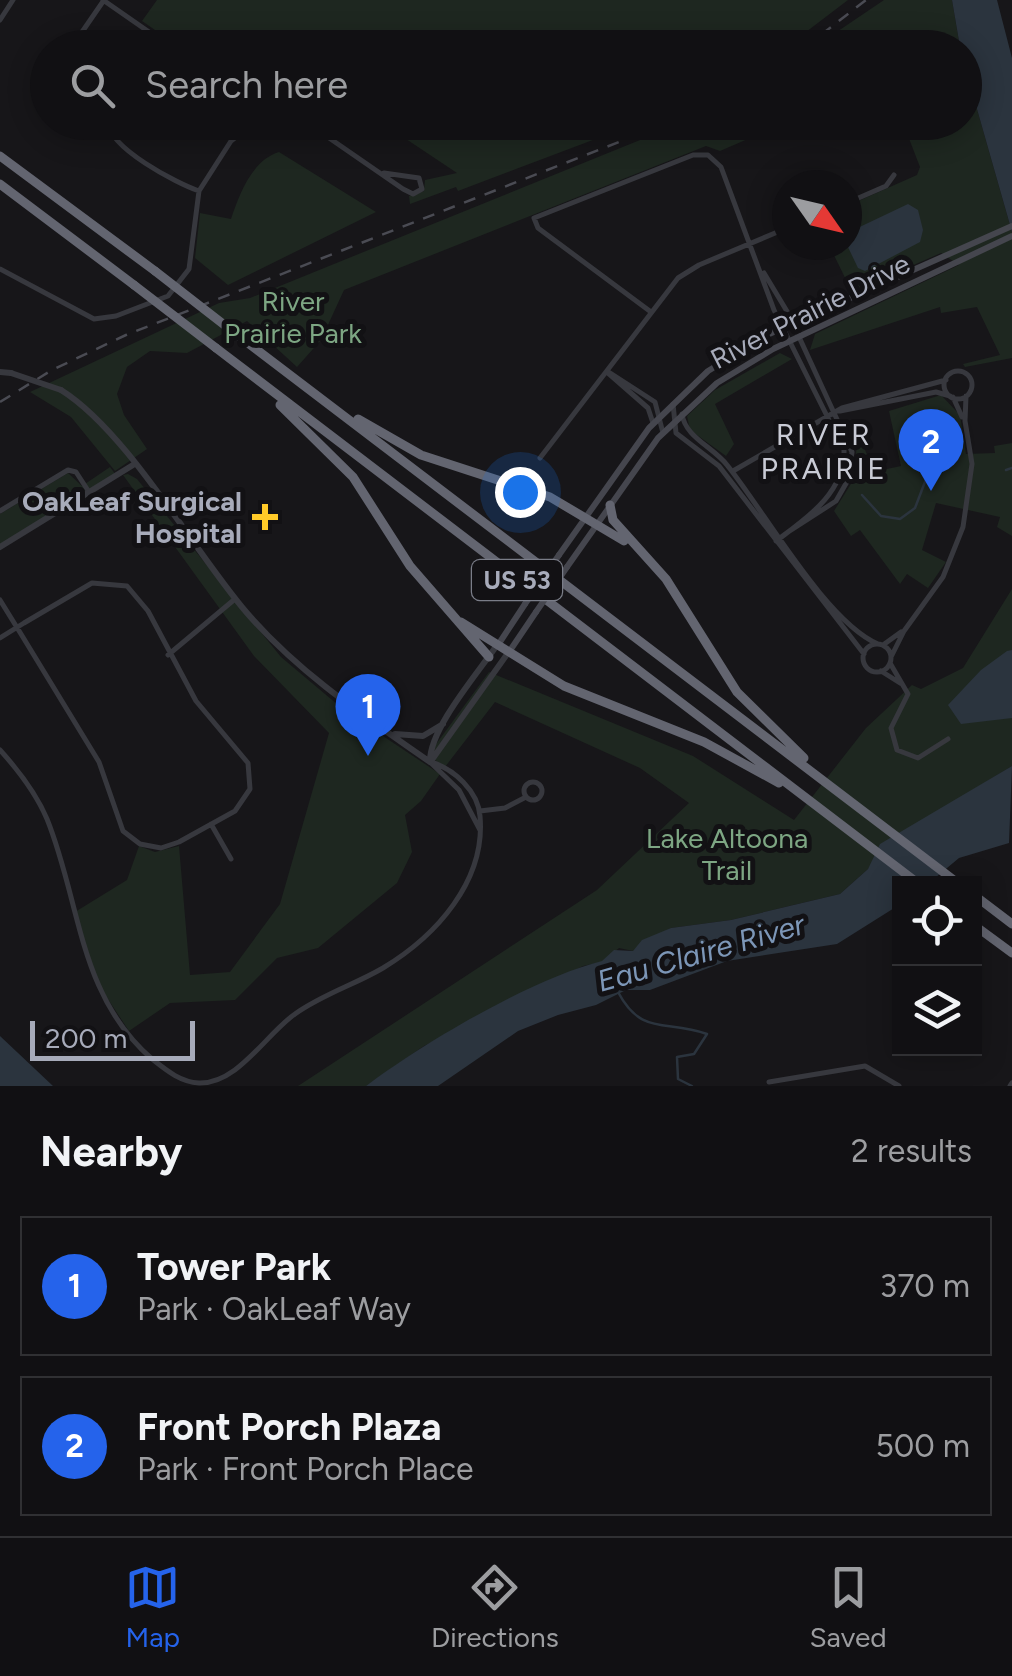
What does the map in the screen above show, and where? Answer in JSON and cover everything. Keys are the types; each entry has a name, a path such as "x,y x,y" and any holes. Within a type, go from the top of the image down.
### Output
{"highway":[{"name":"US 53","path":"0,156 950,876"},
{"name":"US 53","path":"0,184 909,876"},
{"path":"254,378 346,469 410,566 489,657"},
{"path":"330,404 421,455 522,485 586,516 637,548"},
{"path":"610,506 613,520 666,579 746,703 841,792"},
{"path":"461,622 564,686 725,752 820,807"},
{"path":"982,901 1012,924"},
{"path":"982,931 1012,953"}],"main road":[{"name":"River Prairie Drive","path":"508,653 663,432 682,413 725,377 1012,226"},
{"name":"River Prairie Drive","path":"497,646 586,516 674,400 730,356 782,328 1012,236"}],"street":[{"path":"0,20 13,0"},
{"path":"83,30 103,0 146,30"},
{"path":"117,140 149,165 200,191"},
{"path":"0,269 94,320 168,296 183,282 190,264 200,191 232,140"},
{"path":"333,140 410,193 422,189 418,178 384,174"},
{"path":"651,312 538,228 534,218 694,156 708,155 721,167 788,342 843,443 841,477 826,501 781,537"},
{"path":"862,196 886,186 894,175"},
{"path":"540,458 651,312 688,271 772,234"},
{"path":"764,273 852,444 848,480 830,507 781,537"},
{"path":"606,371 655,402 662,413 663,432"},
{"path":"606,371 648,408 653,423"},
{"path":"0,372 62,390 96,418 236,598 294,663 464,784 481,833 476,862 463,890 418,943 381,969 296,1013 232,1072 201,1084 176,1076 146,1053 99,992 82,946 49,823 30,786 0,750"},
{"path":"729,473 828,416 946,380 954,372 966,373 972,383 966,396 965,421 972,464 963,527 943,577 881,671"},
{"path":"946,380 965,421"},
{"path":"838,412 936,392 966,396"},
{"path":"674,400 672,422 676,434 729,473"},
{"path":"682,413 688,432 711,448 848,625 881,644 903,685 907,703 890,737 897,750 918,758 948,740"},
{"path":"0,547 133,464"},
{"path":"0,512 68,470 76,472 88,492"},
{"path":"781,537 864,654 866,666 903,685"},
{"path":"0,600 17,628 100,762 124,831 140,844 162,848 235,811 246,798 250,789 248,763 196,701 138,594 109,582 92,583 17,628 0,638"},
{"path":"168,655 236,598"},
{"path":"864,654 904,631"},
{"name":"River Prairie Drive","path":"430,762 430,750 445,722 497,646"},
{"name":"River Prairie Drive","path":"430,762 508,653"},
{"path":"389,733 424,736 445,722"},
{"path":"476,812 505,808 526,797"},
{"path":"211,824 230,860"},
{"path":"769,1082 865,1066 899,1086"}],"green space":[{"path":"157,0 848,0 809,30 155,30 142,21"},
{"path":"884,0 952,0 957,30 840,30"},
{"path":"982,127 1012,232 1012,358 965,367 963,364 1000,355 977,307 941,313 940,307 810,350 815,334 959,265 941,253 852,292 836,260 862,260 862,199 917,175 920,167 910,140 982,140"},
{"path":"408,140 593,140 458,191 456,187 410,204 409,196 424,191 425,180 457,173"},
{"name":"River Prairie Park","path":"640,140 746,140 720,151 706,146 344,290 321,340 297,367 247,321 187,353 150,351 127,367 117,394 124,415 147,449 115,471 71,417 30,392 219,303 250,298"},
{"path":"279,152 376,212 228,285 195,258 200,213 231,219 254,170"},
{"path":"780,353 792,359 715,404 734,444 726,456 690,430 687,416 715,390"},
{"path":"941,395 960,415 966,454 995,453 994,446 1012,443 1012,536 997,527 1000,517 936,503 922,550 946,562 928,588 907,574 900,584 860,530 851,536 834,511 854,479 857,442 862,441 873,472 901,466 889,411"},
{"path":"110,467 116,475 0,550 0,514 68,473 82,486"},
{"path":"123,475 137,479 281,657 344,710 440,774 421,801 405,815 412,852 397,883 318,948 277,958 235,1000 170,1003 129,1031 98,984 75,912 127,880 139,846 155,852 179,846 190,975 230,972 280,904 329,733 254,656"},
{"name":"Lake Altoona Trail","path":"1012,589 1012,766 886,843 868,869 840,894 731,920 671,928 633,951 619,948 602,962 583,966 424,1046 366,1086 298,1086 597,890 689,803 640,768 495,702 445,767 428,755 489,672 693,756 794,820 866,728 912,685 921,689 963,668"}],"water":[{"path":"952,0 997,0 1012,58 1012,232 982,127 982,30 957,30"},
{"path":"908,204 918,210 923,230 920,242 865,271 854,260 862,260 862,226"},
{"path":"1012,650 1012,718 961,724 948,705 981,670"},
{"name":"Eau Claire River","path":"1012,766 1009,843 959,858 937,876 892,876 892,909 837,944 727,961 650,990 626,990 596,1005 518,1031 438,1086 366,1086 479,1014 543,982 602,961 614,950 633,951 642,940 671,928 731,920 840,894 868,869 880,844"},
{"path":"0,1036 53,1086 0,1086"}],"waterway":[{"path":"1006,470 1012,468"},
{"path":"862,495 881,516 900,519 915,508 928,474 941,469"},
{"name":"Eau Claire River","path":"618,992 627,1006 646,1021 707,1034 694,1054 677,1057 678,1079 692,1086"}],"railway":[{"path":"827,30 866,0"},
{"path":"0,402 52,370 126,335 624,140"}],"place":[{"name":"Front Porch Plaza","path":"931,491"},
{"name":"OakLeaf Surgical Hospital","path":"265,517"},
{"name":"Tower Park","path":"368,756"}],"district":[{"name":"RIVER PRAIRIE","path":"824,452"}]}
